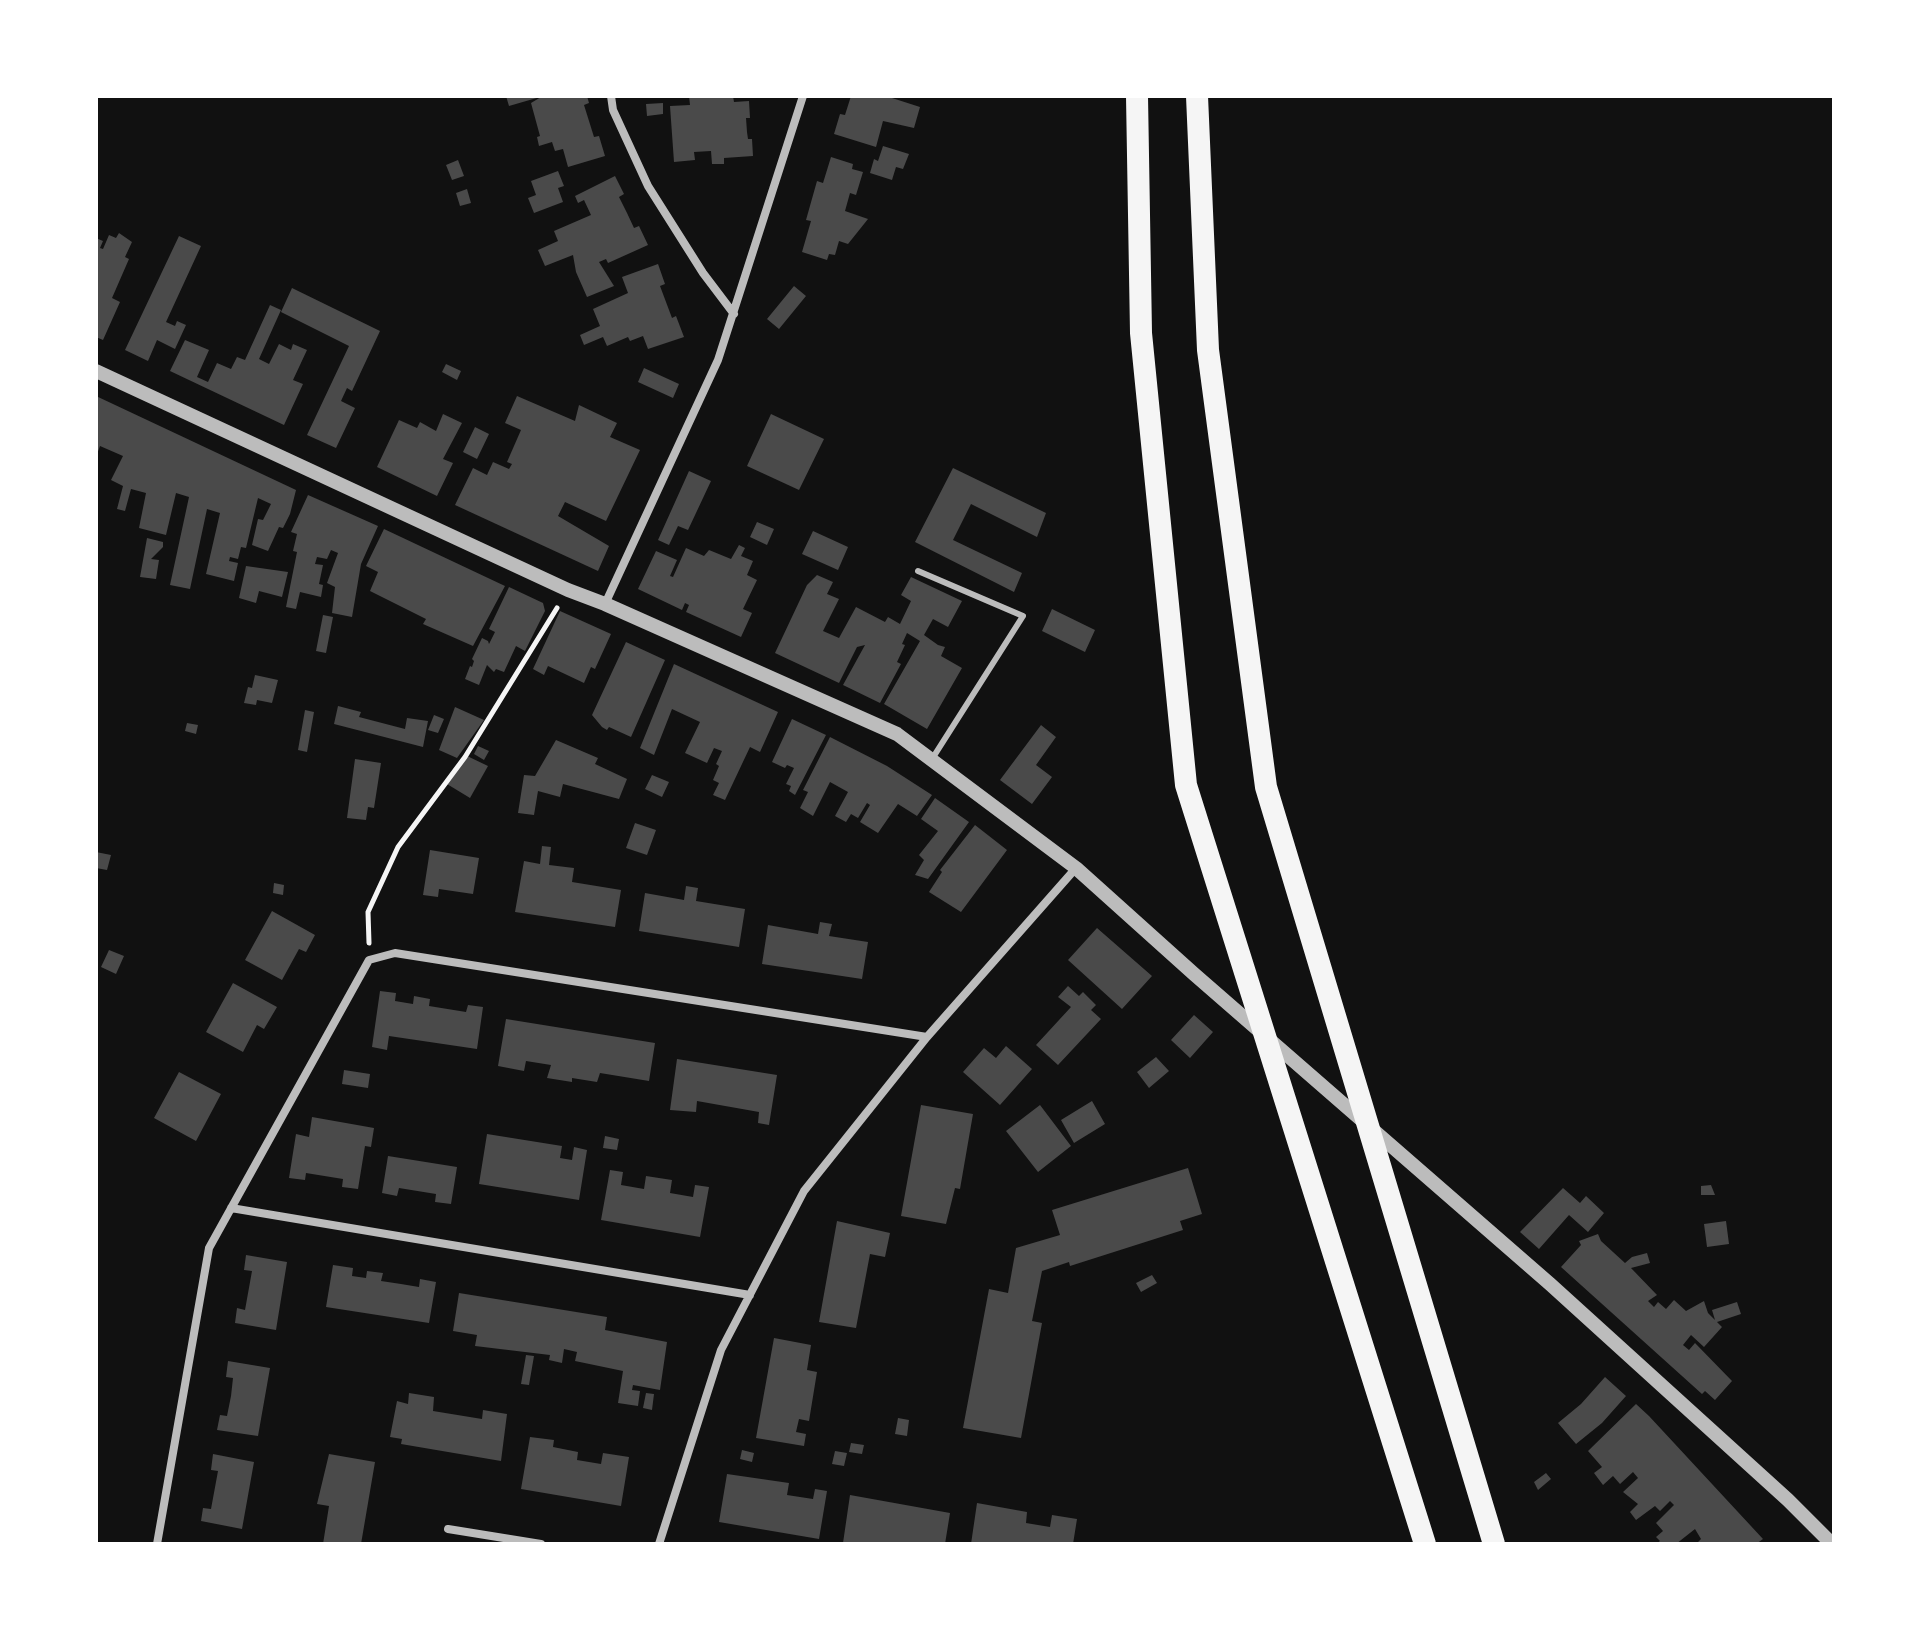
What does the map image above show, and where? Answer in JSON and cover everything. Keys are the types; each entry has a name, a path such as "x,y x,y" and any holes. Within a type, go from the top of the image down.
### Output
{"highway":[{"path":"1137,96 1141,333 1186,785 1425,1544"},
{"path":"1197,96 1208,350 1266,787 1494,1544"}],"street":[{"path":"611,96 613,110 648,186 703,273 734,314"},
{"path":"605,604 718,360 803,96"},
{"path":"96,371 568,590 897,734 1076,868 1217,995 1550,1284 1778,1490 1832,1544"},
{"path":"659,1544 721,1350 804,1191 927,1037 1076,868"},
{"path":"157,1544 209,1248 369,960 395,953 927,1037"},
{"path":"231,1208 750,1295"},
{"path":"448,1529 541,1544"}],"lane":[{"path":"918,571 1023,616 931,760"}],"path":[{"path":"369,960 368,912 398,847 465,757 568,590"}],"building":[{"path":"506,96 540,96 540,97 509,106"},
{"path":"587,96 589,103 584,105 594,137 599,136 605,156 568,167 563,149 555,151 552,142 539,146 537,137 540,136 531,103 541,97"},
{"path":"689,96 733,96 734,102 749,101 747,132 748,139 752,139 753,156 724,158 724,164 712,164 711,151 694,152 695,160 674,162 670,106 690,105"},
{"path":"851,96 893,96 920,107 914,128 883,121 876,147 834,134 840,114 845,115"},
{"path":"663,103 663,114 647,116 646,104"},
{"path":"883,146 909,154 903,169 896,167 892,180 870,173 874,159 878,161"},
{"path":"831,157 853,164 852,169 863,172 856,195 850,193 845,211 868,219 848,244 839,241 835,255 829,254 827,260 802,252 811,221 806,220 817,181 823,183"},
{"path":"458,160 464,176 452,180 446,165"},
{"path":"558,171 564,186 558,188 563,202 534,213 528,198 536,195 531,181"},
{"path":"615,176 624,194 619,197 634,228 639,226 648,245 608,263 606,259 599,262 614,286 587,297 576,272 573,255 545,266 538,250 558,241 554,231 591,215 584,200 578,203 575,196"},
{"path":"467,189 471,203 460,206 456,193"},
{"path":"119,233 132,242 125,257 129,259 112,298 120,302 103,340 96,337 96,238 103,241 100,248 103,249 109,235 116,238"},
{"path":"179,236 201,246 166,322 175,326 177,321 186,325 175,349 157,340 148,361 125,350"},
{"path":"658,264 665,284 660,286 672,318 676,316 684,337 648,349 643,336 630,341 628,337 607,346 603,337 584,345 580,335 600,326 593,309 628,293 622,277"},
{"path":"794,286 806,296 779,329 767,319"},
{"path":"292,288 380,331 352,391 347,388 341,401 355,408 336,448 307,435 349,346 281,312"},
{"path":"270,305 281,310 259,359 269,364 279,344 291,350 293,344 307,350 293,380 303,384 284,425 170,371 185,340 209,350 197,377 208,382 217,363 231,369 237,357 245,360"},
{"path":"446,364 461,371 457,380 442,372"},
{"path":"644,368 679,384 673,398 638,382"},
{"path":"96,396 296,490 290,514 283,528 279,527 268,551 252,545 258,519 263,520 271,504 258,498 246,548 241,547 238,559 230,557 229,561 238,563 234,581 206,574 220,513 207,509 190,589 170,585 189,497 176,493 166,535 139,528 146,493 131,489 125,511 117,509 123,486 111,480 123,456 100,446 96,457"},
{"path":"517,396 575,421 579,405 617,423 610,437 640,450 606,521 565,502 558,516 609,546 598,571 455,505 473,468 487,475 493,462 509,469 512,464 507,462 521,430 505,423"},
{"path":"443,414 462,423 443,459 453,463 437,496 377,467 399,420 417,428 420,422 436,431"},
{"path":"771,414 824,439 799,490 747,466"},
{"path":"475,427 489,434 477,459 463,452"},
{"path":"953,468 1046,513 1037,537 971,504 953,540 1022,573 1014,592 915,542"},
{"path":"689,471 711,481 688,530 678,526 669,545 658,540"},
{"path":"308,495 378,526 361,564 352,617 332,613 335,587 327,583 338,553 331,550 327,559 317,557 315,564 323,565 319,584 323,585 321,597 300,592 296,609 286,607 297,552 293,551 297,534 291,532"},
{"path":"757,522 774,529 767,545 750,537"},
{"path":"384,529 505,586 473,646 423,624 426,619 370,591 378,572 366,566"},
{"path":"813,531 848,547 838,570 802,554"},
{"path":"147,538 163,542 163,547 151,559 159,560 156,579 140,577"},
{"path":"739,545 745,548 741,556 753,561 747,575 757,580 743,609 752,613 741,637 686,612 689,605 685,603 682,610 638,589 656,551 677,560 670,576 673,577 686,548 704,556 709,550 731,559"},
{"path":"246,566 288,572 282,597 259,591 256,603 239,598"},
{"path":"817,575 833,582 827,594 839,599 823,631 839,638 856,607 885,622 888,617 900,624 911,601 901,595 911,577 962,601 948,627 933,619 924,635 945,647 941,656 962,668 927,729 884,704 920,641 907,633 897,662 901,664 880,703 843,685 865,645 857,647 839,683 775,653 807,585"},
{"path":"509,587 543,603 545,611 525,651 516,646 504,672 496,669 494,672 487,665 479,685 465,679 482,638 489,644 495,632 489,629"},
{"path":"1052,609 1095,630 1085,652 1042,631"},
{"path":"560,611 611,634 595,669 591,667 584,683 548,666 544,675 533,669"},
{"path":"323,615 333,617 326,653 316,651"},
{"path":"626,642 665,660 631,737 609,727 607,730 592,715"},
{"path":"674,664 778,712 760,752 750,747 725,800 713,795 719,783 713,780 722,751 714,748 707,763 685,753 700,722 672,709 654,755 640,748"},
{"path":"255,675 278,680 272,703 257,700 256,705 244,703"},
{"path":"338,706 361,712 359,717 405,729 407,718 428,721 423,747 334,724"},
{"path":"455,707 484,720 457,758 439,750"},
{"path":"305,710 314,712 307,752 298,750"},
{"path":"434,715 444,719 438,733 428,730"},
{"path":"792,719 826,735 795,795 789,791 791,786 786,784 794,768 772,762"},
{"path":"187,723 198,725 196,734 185,731"},
{"path":"1041,725 1056,737 1036,765 1052,777 1032,804 1000,780"},
{"path":"830,737 887,766 932,795 917,816 898,804 878,833 860,822 870,805 867,803 858,818 851,814 846,822 835,816 848,792 830,782 813,816 800,808 808,792 803,790"},
{"path":"556,740 598,758 595,764 627,779 619,799 563,784 560,797 538,791 534,815 518,813 524,775 535,776"},
{"path":"478,746 489,751 484,760 474,754"},
{"path":"465,755 488,766 470,798 447,784"},
{"path":"355,759 381,763 374,808 368,807 366,820 347,818"},
{"path":"652,775 669,782 662,797 645,789"},
{"path":"935,798 969,822 928,879 915,875 924,860 919,855 938,831 921,819"},
{"path":"635,823 656,830 647,855 626,848"},
{"path":"975,825 1007,850 961,912 929,892 942,872 940,870"},
{"path":"542,846 551,847 549,865 574,868 572,882 621,890 615,927 515,912 524,861 540,864"},
{"path":"430,850 479,858 473,894 439,889 438,897 423,895"},
{"path":"96,852 111,855 107,870 96,868"},
{"path":"274,883 284,885 283,895 273,893"},
{"path":"686,886 698,888 696,901 745,909 739,947 639,931 645,893 684,900"},
{"path":"272,911 315,935 306,952 299,949 282,980 245,960"},
{"path":"820,922 832,924 829,936 868,942 862,979 762,964 768,925 818,934"},
{"path":"1097,928 1152,976 1122,1009 1068,960"},
{"path":"109,950 124,956 116,974 101,967"},
{"path":"233,983 277,1007 264,1029 257,1025 243,1052 206,1032"},
{"path":"1068,986 1079,996 1083,992 1096,1005 1091,1010 1101,1019 1058,1065 1036,1045 1071,1007 1058,997"},
{"path":"380,991 396,993 395,1001 413,1004 414,996 430,999 429,1006 466,1012 468,1005 483,1007 477,1049 389,1036 387,1050 372,1047"},
{"path":"1194,1015 1213,1032 1190,1058 1171,1040"},
{"path":"506,1019 655,1043 649,1081 600,1073 597,1082 572,1078 572,1082 547,1078 551,1065 526,1061 524,1071 498,1066"},
{"path":"1006,1046 1032,1069 1000,1105 963,1072 984,1048 996,1058"},
{"path":"1156,1057 1169,1071 1149,1088 1137,1072"},
{"path":"677,1059 777,1075 769,1125 758,1123 759,1112 697,1101 696,1112 670,1110"},
{"path":"344,1070 370,1074 368,1088 342,1084"},
{"path":"179,1072 221,1094 196,1141 154,1118"},
{"path":"1092,1101 1105,1124 1074,1143 1061,1120"},
{"path":"921,1105 973,1114 960,1189 955,1188 946,1224 901,1216"},
{"path":"1040,1105 1071,1146 1038,1172 1006,1131"},
{"path":"312,1117 374,1128 371,1147 365,1146 358,1189 342,1187 343,1179 306,1173 305,1180 289,1178 296,1134 309,1137"},
{"path":"487,1134 562,1146 560,1158 572,1160 574,1147 587,1150 579,1200 479,1184"},
{"path":"605,1136 619,1139 617,1150 603,1148"},
{"path":"388,1156 457,1167 451,1204 435,1202 436,1194 399,1188 397,1196 382,1193"},
{"path":"1188,1168 1202,1214 1180,1221 1183,1230 1070,1266 1069,1262 1042,1271 1032,1321 1042,1323 1021,1438 963,1428 989,1289 1008,1293 1016,1248 1060,1235 1052,1210"},
{"path":"610,1170 623,1172 621,1185 644,1189 646,1176 672,1180 670,1193 693,1197 695,1185 709,1187 700,1237 601,1220"},
{"path":"1711,1185 1715,1195 1701,1195 1701,1186"},
{"path":"1563,1188 1580,1203 1586,1196 1604,1213 1588,1232 1569,1215 1539,1249 1520,1232"},
{"path":"837,1221 890,1233 885,1257 870,1254 856,1328 819,1322"},
{"path":"1726,1221 1729,1244 1707,1247 1704,1224"},
{"path":"1598,1234 1601,1241 1625,1263 1632,1257 1647,1253 1650,1263 1631,1268 1657,1295 1648,1301 1654,1307 1658,1302 1666,1309 1674,1300 1686,1311 1704,1301 1708,1313 1715,1320 1712,1310 1737,1302 1741,1314 1717,1322 1722,1327 1704,1347 1691,1335 1683,1345 1689,1350 1695,1343 1732,1381 1715,1400 1705,1391 1702,1394 1561,1267 1581,1245 1579,1241"},
{"path":"246,1255 287,1262 276,1330 235,1323 237,1308 245,1310 252,1271 244,1270"},
{"path":"333,1265 353,1268 352,1276 366,1278 367,1271 383,1273 381,1281 419,1287 420,1279 436,1282 429,1323 326,1307"},
{"path":"1152,1275 1157,1283 1141,1292 1136,1283"},
{"path":"459,1293 607,1317 605,1330 667,1342 660,1390 633,1385 632,1390 640,1391 638,1406 618,1403 623,1371 575,1361 577,1352 564,1349 562,1363 549,1360 550,1355 475,1346 477,1335 453,1331"},
{"path":"774,1338 811,1345 807,1370 817,1372 809,1421 799,1419 796,1432 806,1434 804,1446 756,1438"},
{"path":"526,1355 534,1356 529,1385 521,1384"},
{"path":"228,1361 270,1368 258,1436 217,1430 220,1415 227,1416 231,1396 233,1378 226,1377"},
{"path":"1605,1377 1626,1396 1602,1423 1576,1444 1558,1423 1581,1404"},
{"path":"409,1393 434,1397 433,1411 482,1419 483,1410 507,1414 501,1461 401,1444 402,1439 390,1437 397,1401 408,1404"},
{"path":"646,1393 654,1394 652,1410 643,1408"},
{"path":"1636,1404 1763,1539 1756,1544 1696,1544 1701,1539 1695,1529 1676,1544 1656,1544 1660,1541 1656,1537 1663,1531 1656,1523 1674,1505 1670,1501 1660,1511 1655,1506 1636,1520 1630,1512 1638,1504 1623,1492 1638,1478 1633,1472 1620,1484 1613,1476 1603,1485 1594,1473 1602,1467 1588,1451"},
{"path":"898,1418 909,1420 907,1436 895,1434"},
{"path":"530,1437 554,1440 553,1447 578,1452 577,1460 601,1464 603,1453 629,1457 621,1506 521,1489"},
{"path":"851,1443 864,1445 862,1454 849,1452"},
{"path":"742,1450 754,1453 752,1462 740,1459"},
{"path":"835,1451 847,1453 844,1466 832,1464"},
{"path":"213,1454 254,1462 242,1529 201,1521 203,1508 211,1509 218,1471 211,1470"},
{"path":"329,1454 375,1462 361,1544 323,1544 329,1506 317,1504"},
{"path":"1546,1473 1551,1479 1538,1490 1534,1482"},
{"path":"727,1474 789,1483 787,1495 813,1499 815,1489 827,1491 819,1539 719,1522"},
{"path":"850,1495 950,1513 945,1544 843,1543"},
{"path":"977,1503 1027,1512 1026,1523 1050,1527 1052,1515 1077,1519 1073,1544 971,1544"}]}
